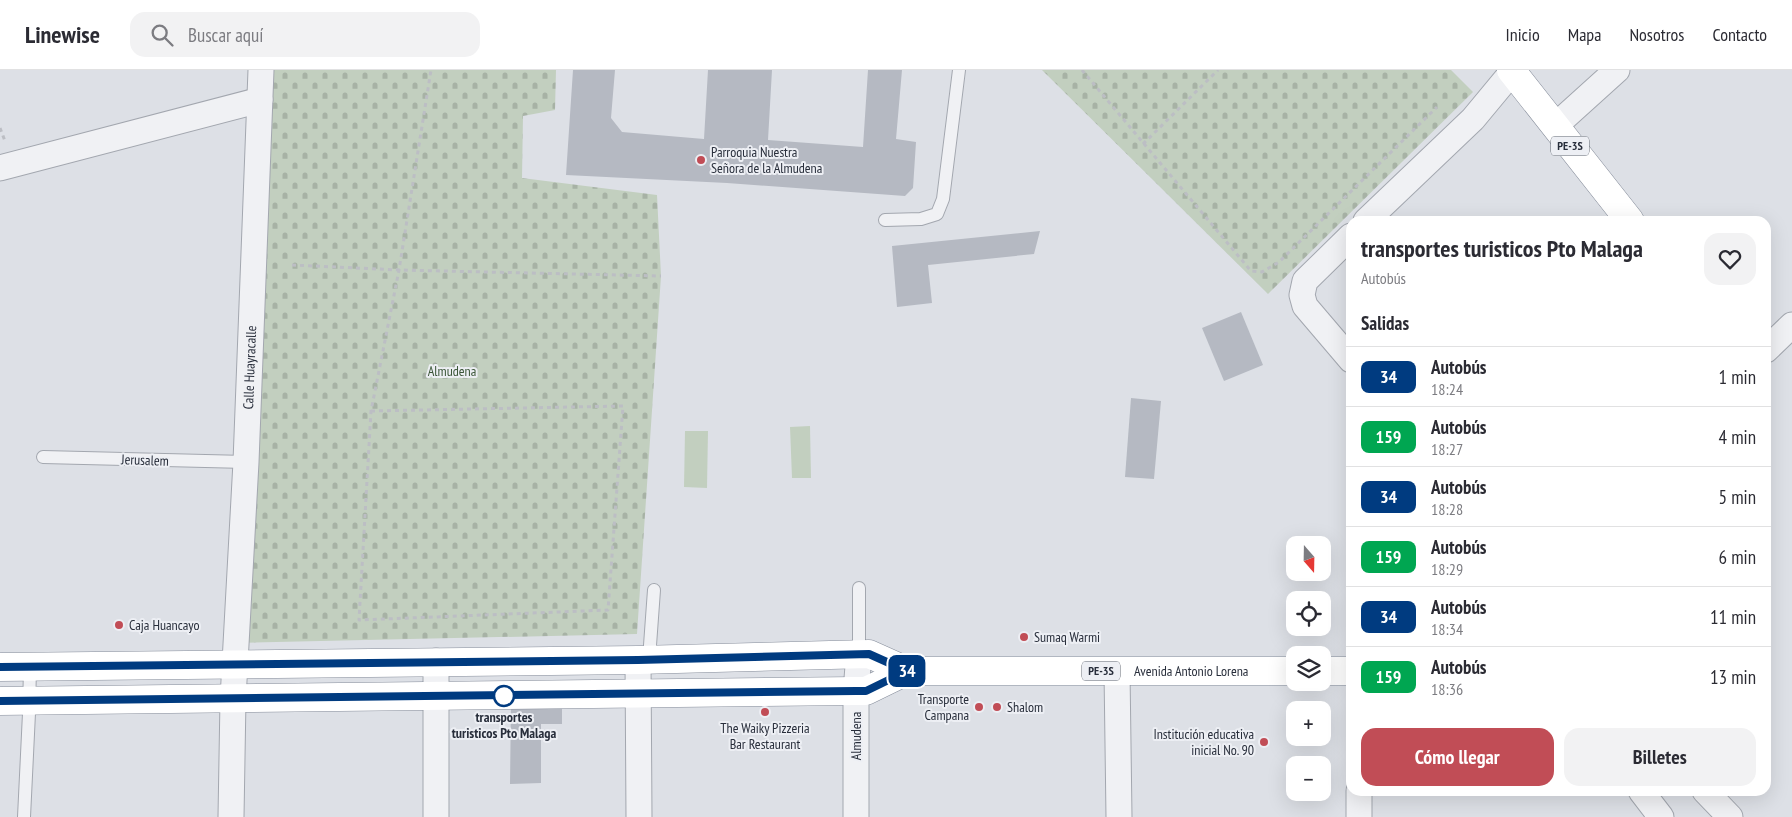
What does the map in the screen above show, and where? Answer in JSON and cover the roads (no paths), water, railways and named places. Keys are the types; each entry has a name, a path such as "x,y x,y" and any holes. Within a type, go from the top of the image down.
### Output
{"highway":[{"name":"PE-3S","path":"1512,71 1626,216"},
{"name":"Avenida Antonio Lorena","path":"0,667 643,659 869,654 907,671 1286,671"},
{"name":"Avenida Antonio Lorena","path":"0,701 866,691 907,671"},
{"path":"1331,671 1346,671"}],"street":[{"name":"Calle Huayracalle","path":"231,817 233,699 246,462 261,70"},
{"path":"1555,126 1617,70"},
{"path":"1371,216 1473,119 1512,71"},
{"path":"0,168 260,100"},
{"path":"1346,241 1305,281 1302,295 1305,306 1346,354"},
{"path":"1771,346 1790,331"},
{"name":"Almudena","path":"856,817 856,691 858,654"},
{"path":"639,817 638,694 643,659"},
{"path":"436,662 436,817"},
{"path":"1117,671 1120,817"},
{"path":"1359,796 1359,817"},
{"path":"1645,796 1661,817"},
{"path":"1710,796 1730,817"}],"lane":[{"path":"885,220 921,220 936,214 943,199 959,70"},
{"name":"Jerusalem","path":"43,457 246,462"},
{"path":"858,654 859,588"},
{"path":"643,659 654,590"},
{"path":"24,817 30,666"}],"place":[{"name":"Parroquia Nuestra Señora de la Almudena","path":"701,160"},
{"name":"Caja Huancayo","path":"119,625"},
{"name":"Sumaq Warmi","path":"1024,637"},
{"name":"transportes turisticos Pto Malaga","path":"504,696"},
{"name":"Transporte Campana","path":"979,707"},
{"name":"Shalom","path":"997,707"},
{"name":"The Waiky Pizzeria Bar Restaurant","path":"765,712"},
{"name":"Institución educativa inicial No. 90","path":"1264,742"}]}
